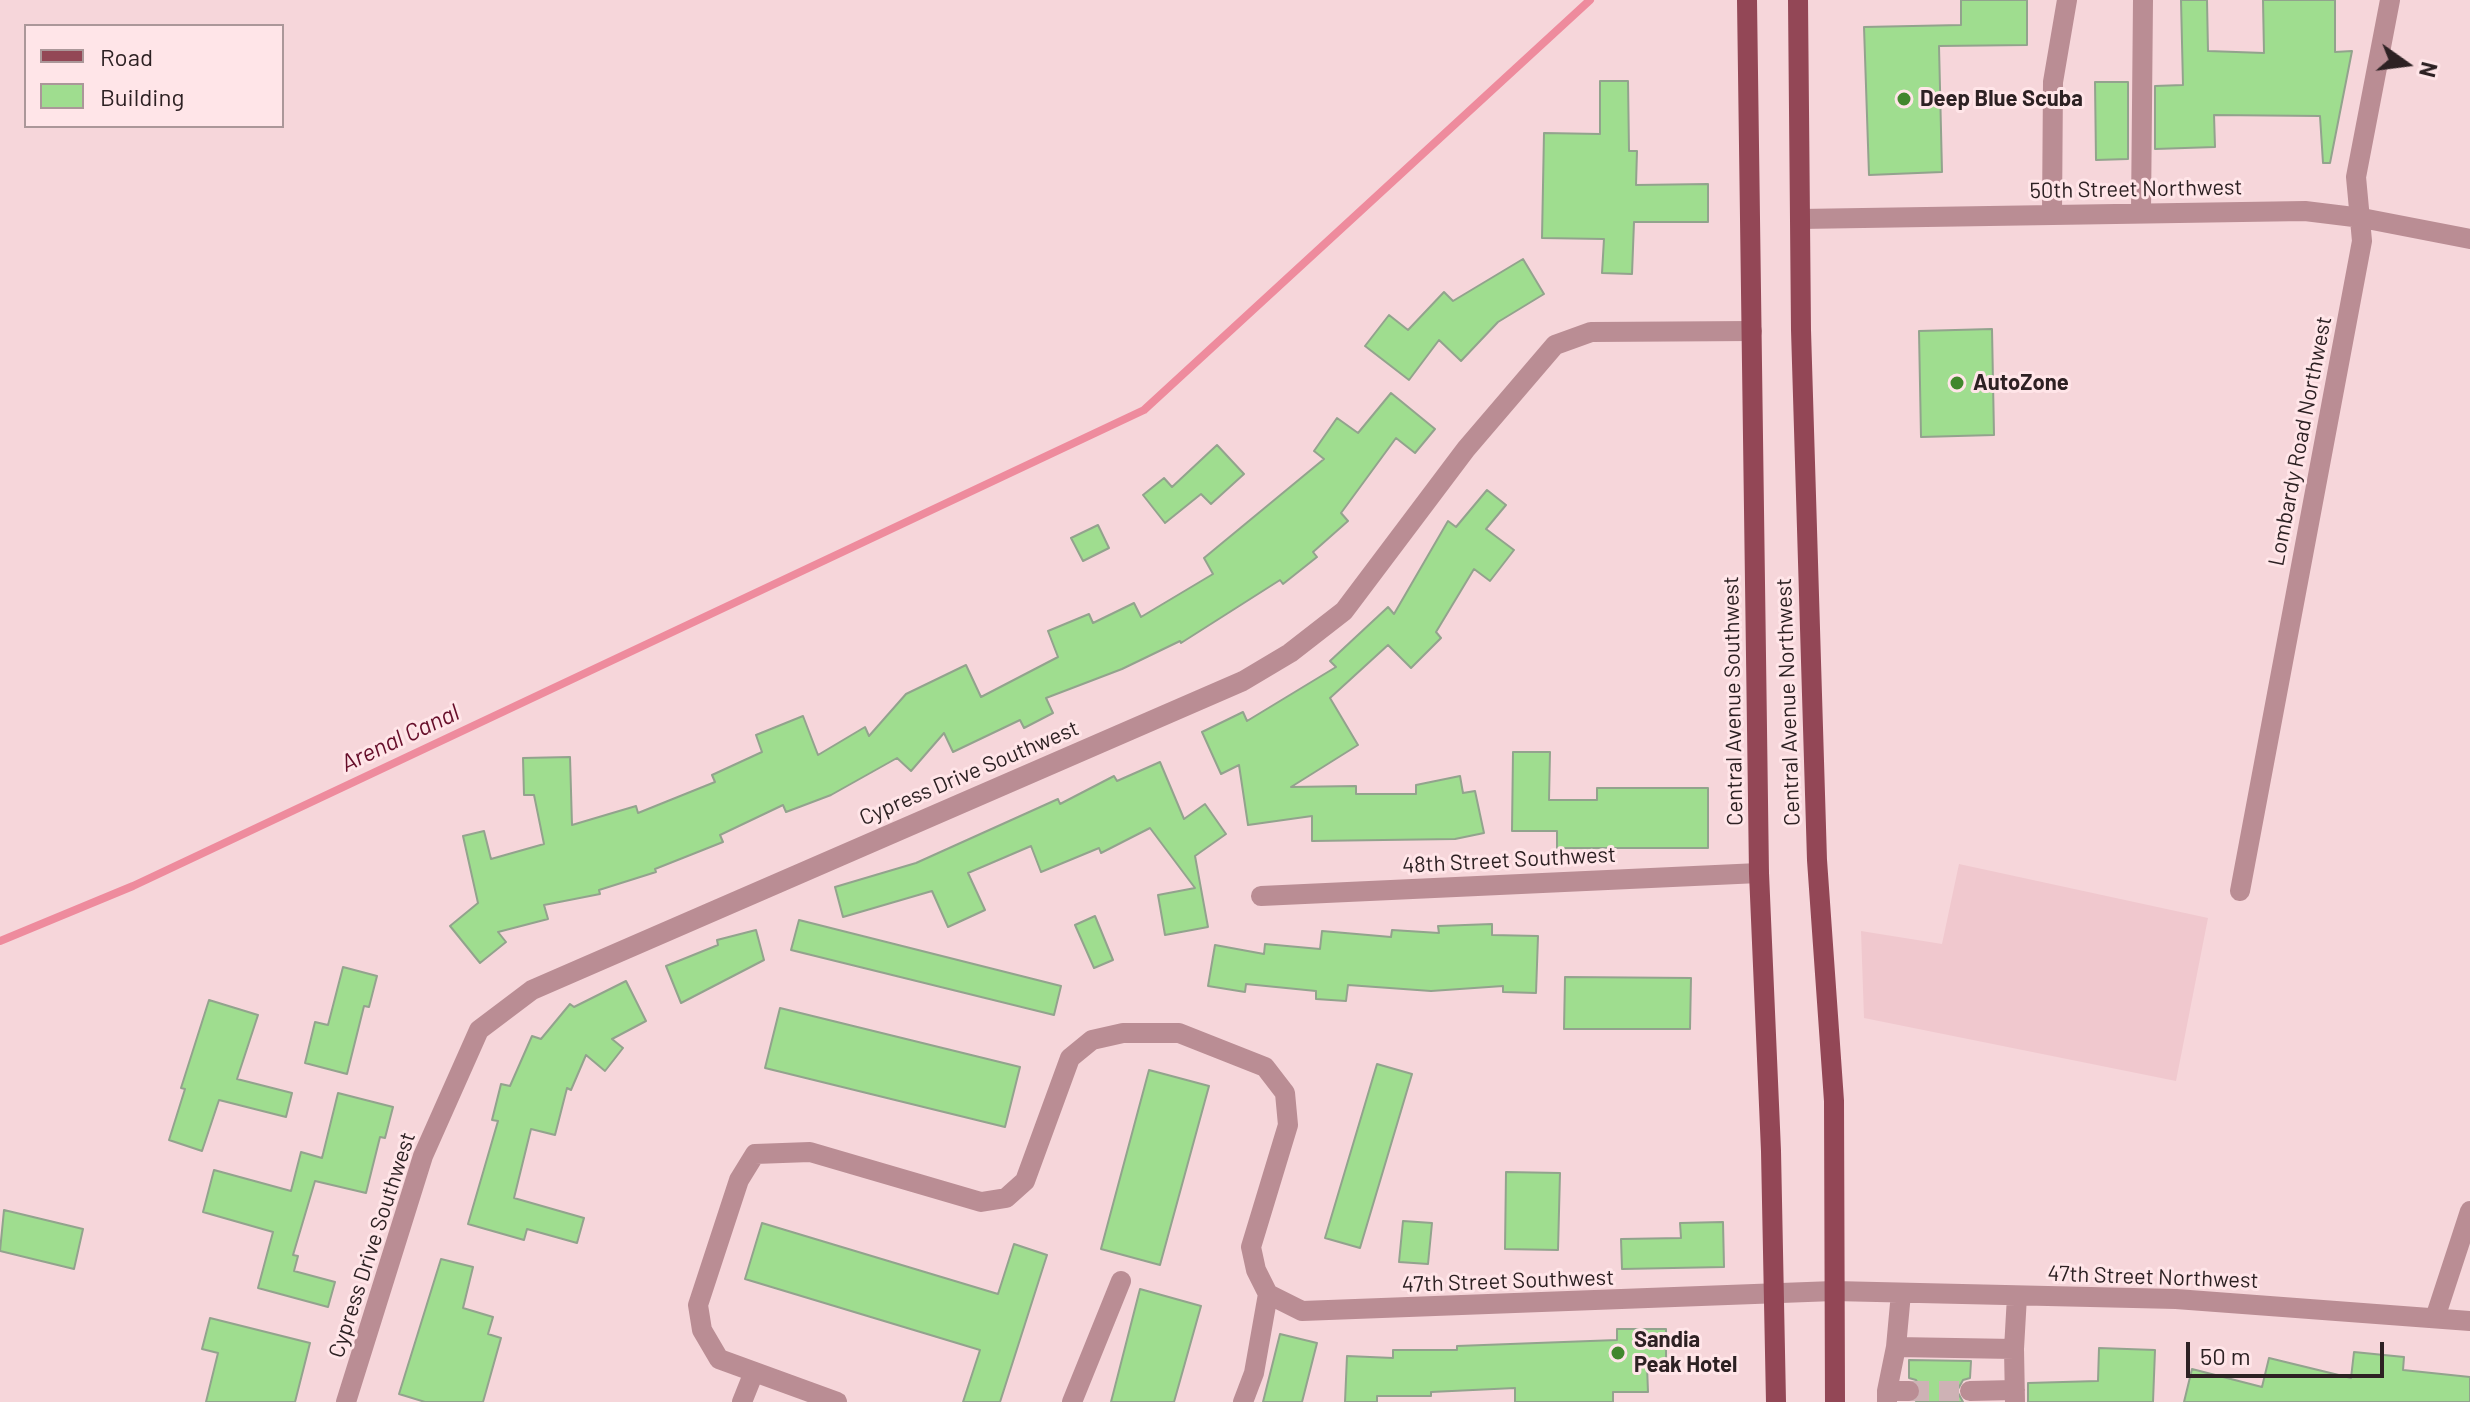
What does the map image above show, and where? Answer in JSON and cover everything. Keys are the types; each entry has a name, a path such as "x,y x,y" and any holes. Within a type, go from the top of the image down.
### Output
{"main road":[{"name":"Central Avenue Southwest","path":"1747,0 1759,873 1775,1294 1776,1402"},
{"name":"Central Avenue Northwest","path":"1798,0 1800,219 1816,844 1834,1101 1835,1402"}],"street":[{"path":"2052,214 2053,82 2067,0"},
{"path":"2141,212 2143,0"},
{"name":"Lombardy Road Northwest","path":"2240,891 2362,241 2356,177 2390,0"},
{"name":"50th Street Northwest","path":"1800,219 2305,211 2362,218 2470,239"},
{"name":"Cypress Drive Southwest","path":"346,1402 423,1156 479,1030 532,990 1243,681 1290,653 1344,611 1466,449 1555,345 1591,332 1752,331"},
{"name":"48th Street Southwest","path":"1261,896 1759,873"},
{"path":"837,1402 719,1359 702,1330 698,1305 739,1180 755,1154 780,1150 810,1152 981,1202 1006,1198 1025,1181 1070,1058 1092,1040 1123,1033 1179,1033 1265,1067 1285,1093 1288,1125 1251,1247 1256,1270 1268,1294 1254,1373 1243,1402"},
{"path":"2435,1318 2470,1211"},
{"path":"1072,1402 1121,1281"},
{"name":"47th Street Northwest","path":"1834,1291 2176,1299 2470,1321"},
{"name":"47th Street Southwest","path":"1268,1294 1302,1311 1340,1312 1834,1291"},
{"path":"1901,1293 1887,1397 1909,1391"},
{"path":"1970,1391 2015,1396 2017,1296"},
{"path":"1896,1347 2014,1349"},
{"path":"742,1402 754,1372"}],"shaded area":[{"path":"1959,864 2208,918 2176,1081 1864,1018 1861,931 1942,944"}],"building":[{"name":"Deep Blue Scuba","path":"1961,0 2027,0 2027,45 1939,46 1942,172 1869,175 1864,27 1961,25"},
{"path":"2181,0 2207,0 2208,51 2264,53 2263,0 2335,0 2335,52 2352,51 2330,163 2323,163 2320,116 2214,115 2215,147 2155,149 2155,86 2183,85"},
{"path":"1600,81 1628,81 1629,151 1637,151 1636,185 1708,184 1708,222 1634,222 1632,274 1602,273 1604,239 1542,238 1544,133 1600,134"},
{"path":"2095,82 2128,82 2128,159 2096,160"},
{"path":"1523,259 1544,294 1498,322 1461,361 1439,340 1409,380 1365,346 1389,315 1408,330 1444,292 1453,301"},
{"name":"AutoZone","path":"1992,329 1994,435 1921,437 1919,331"},
{"path":"1391,393 1435,429 1415,453 1396,438 1341,513 1348,521 1313,552 1317,557 1283,584 1280,580 1181,643 1046,698 1053,713 1024,728 1020,720 953,752 944,733 911,771 897,758 831,795 786,812 783,805 720,835 723,842 655,869 656,872 599,890 600,894 544,905 548,919 498,932 506,942 480,963 450,926 478,903 463,836 484,831 491,859 544,844 534,795 524,795 523,758 570,757 572,825 636,806 638,813 715,782 712,775 762,752 756,735 803,716 818,755 865,727 869,736 906,694 966,665 981,697 1058,657 1048,631 1089,614 1093,623 1134,603 1141,617 1213,574 1204,558 1324,459 1314,451 1337,418 1358,433"},
{"path":"1217,445 1244,474 1211,504 1201,494 1165,523 1143,495 1164,478 1172,487"},
{"path":"1487,490 1506,505 1486,529 1514,550 1490,581 1474,569 1436,632 1441,638 1411,668 1388,645 1330,698 1358,745 1291,787 1356,786 1356,794 1416,794 1416,785 1460,776 1463,793 1475,791 1484,833 1455,839 1312,841 1312,816 1248,825 1239,765 1221,774 1202,732 1243,712 1247,721 1336,667 1330,661 1388,607 1394,614 1448,521 1456,527"},
{"path":"1098,525 1109,548 1083,561 1071,538"},
{"path":"1513,752 1550,752 1549,800 1597,800 1597,788 1708,788 1708,848 1557,848 1557,831 1512,831"},
{"path":"1160,762 1184,819 1205,804 1226,834 1195,856 1208,927 1165,935 1158,895 1195,888 1150,828 1101,853 1099,848 1041,872 1031,846 968,873 985,910 948,927 932,891 843,917 835,887 916,863 1058,799 1060,804 1114,776 1117,781"},
{"path":"1095,916 1113,960 1094,968 1075,925"},
{"path":"799,920 1061,986 1054,1015 791,950"},
{"path":"1492,924 1492,935 1538,936 1536,993 1503,992 1503,986 1431,991 1348,985 1346,1001 1316,999 1316,991 1246,984 1245,992 1208,986 1215,945 1264,954 1265,944 1320,949 1322,931 1391,937 1392,930 1439,933 1438,926"},
{"path":"756,930 764,960 681,1003 666,966 718,945 717,940"},
{"path":"343,967 377,976 369,1007 364,1006 347,1074 305,1063 315,1022 328,1025"},
{"path":"1565,977 1691,978 1690,1029 1564,1029"},
{"path":"626,981 646,1021 612,1039 623,1048 605,1071 586,1055 571,1090 567,1088 555,1135 531,1129 514,1198 584,1218 577,1243 527,1229 524,1240 468,1224 498,1121 492,1120 501,1084 510,1086 532,1036 541,1039 570,1004 574,1007"},
{"path":"209,1000 258,1015 237,1079 292,1093 286,1117 219,1100 202,1151 169,1140 185,1089 181,1088"},
{"path":"780,1008 1020,1067 1005,1127 765,1068"},
{"path":"1377,1064 1412,1074 1360,1248 1325,1238"},
{"path":"1149,1070 1209,1086 1160,1265 1101,1249"},
{"path":"338,1093 393,1107 385,1138 380,1137 366,1193 315,1181 293,1255 298,1256 294,1271 335,1282 328,1307 258,1288 273,1232 203,1212 214,1170 291,1191 301,1152 322,1158"},
{"path":"1506,1172 1560,1173 1558,1250 1505,1249"},
{"path":"4,1210 83,1229 74,1269 0,1251"},
{"path":"1403,1221 1432,1223 1428,1264 1399,1262"},
{"path":"1723,1222 1724,1267 1622,1269 1621,1239 1681,1238 1680,1223"},
{"path":"762,1223 998,1294 1014,1244 1047,1255 1000,1402 963,1402 980,1350 745,1279"},
{"path":"441,1259 473,1267 463,1308 493,1317 488,1334 501,1338 483,1402 425,1402 399,1394"},
{"path":"1140,1289 1201,1306 1174,1402 1111,1402"},
{"path":"210,1318 310,1343 295,1402 206,1402 218,1353 202,1349"},
{"path":"1617,1329 1666,1329 1666,1366 1647,1366 1648,1392 1613,1392 1613,1402 1515,1402 1515,1388 1431,1392 1431,1396 1377,1396 1377,1402 1345,1402 1347,1356 1393,1358 1393,1350 1457,1350 1457,1346 1617,1340"},
{"path":"1280,1334 1317,1343 1302,1402 1263,1402"},
{"path":"2099,1348 2155,1350 2153,1402 2028,1402 2028,1383 2098,1381"},
{"path":"2354,1352 2404,1357 2403,1370 2470,1377 2470,1402 2184,1402 2192,1369 2262,1387 2269,1358 2351,1378"},
{"path":"1909,1360 1971,1361 1970,1378 1963,1380 1957,1391 1963,1402 1916,1402 1922,1390 1916,1380 1909,1378"}],"waterway":[{"name":"Arenal Canal","path":"0,941 133,886 1144,410 1590,0"}],"tunnel":[{"path":"1909,1391 1970,1391"}],"place":[{"name":"Deep Blue Scuba","path":"1904,99"},
{"name":"AutoZone","path":"1957,383"},
{"name":"Sandia Peak Hotel","path":"1618,1353"}]}
